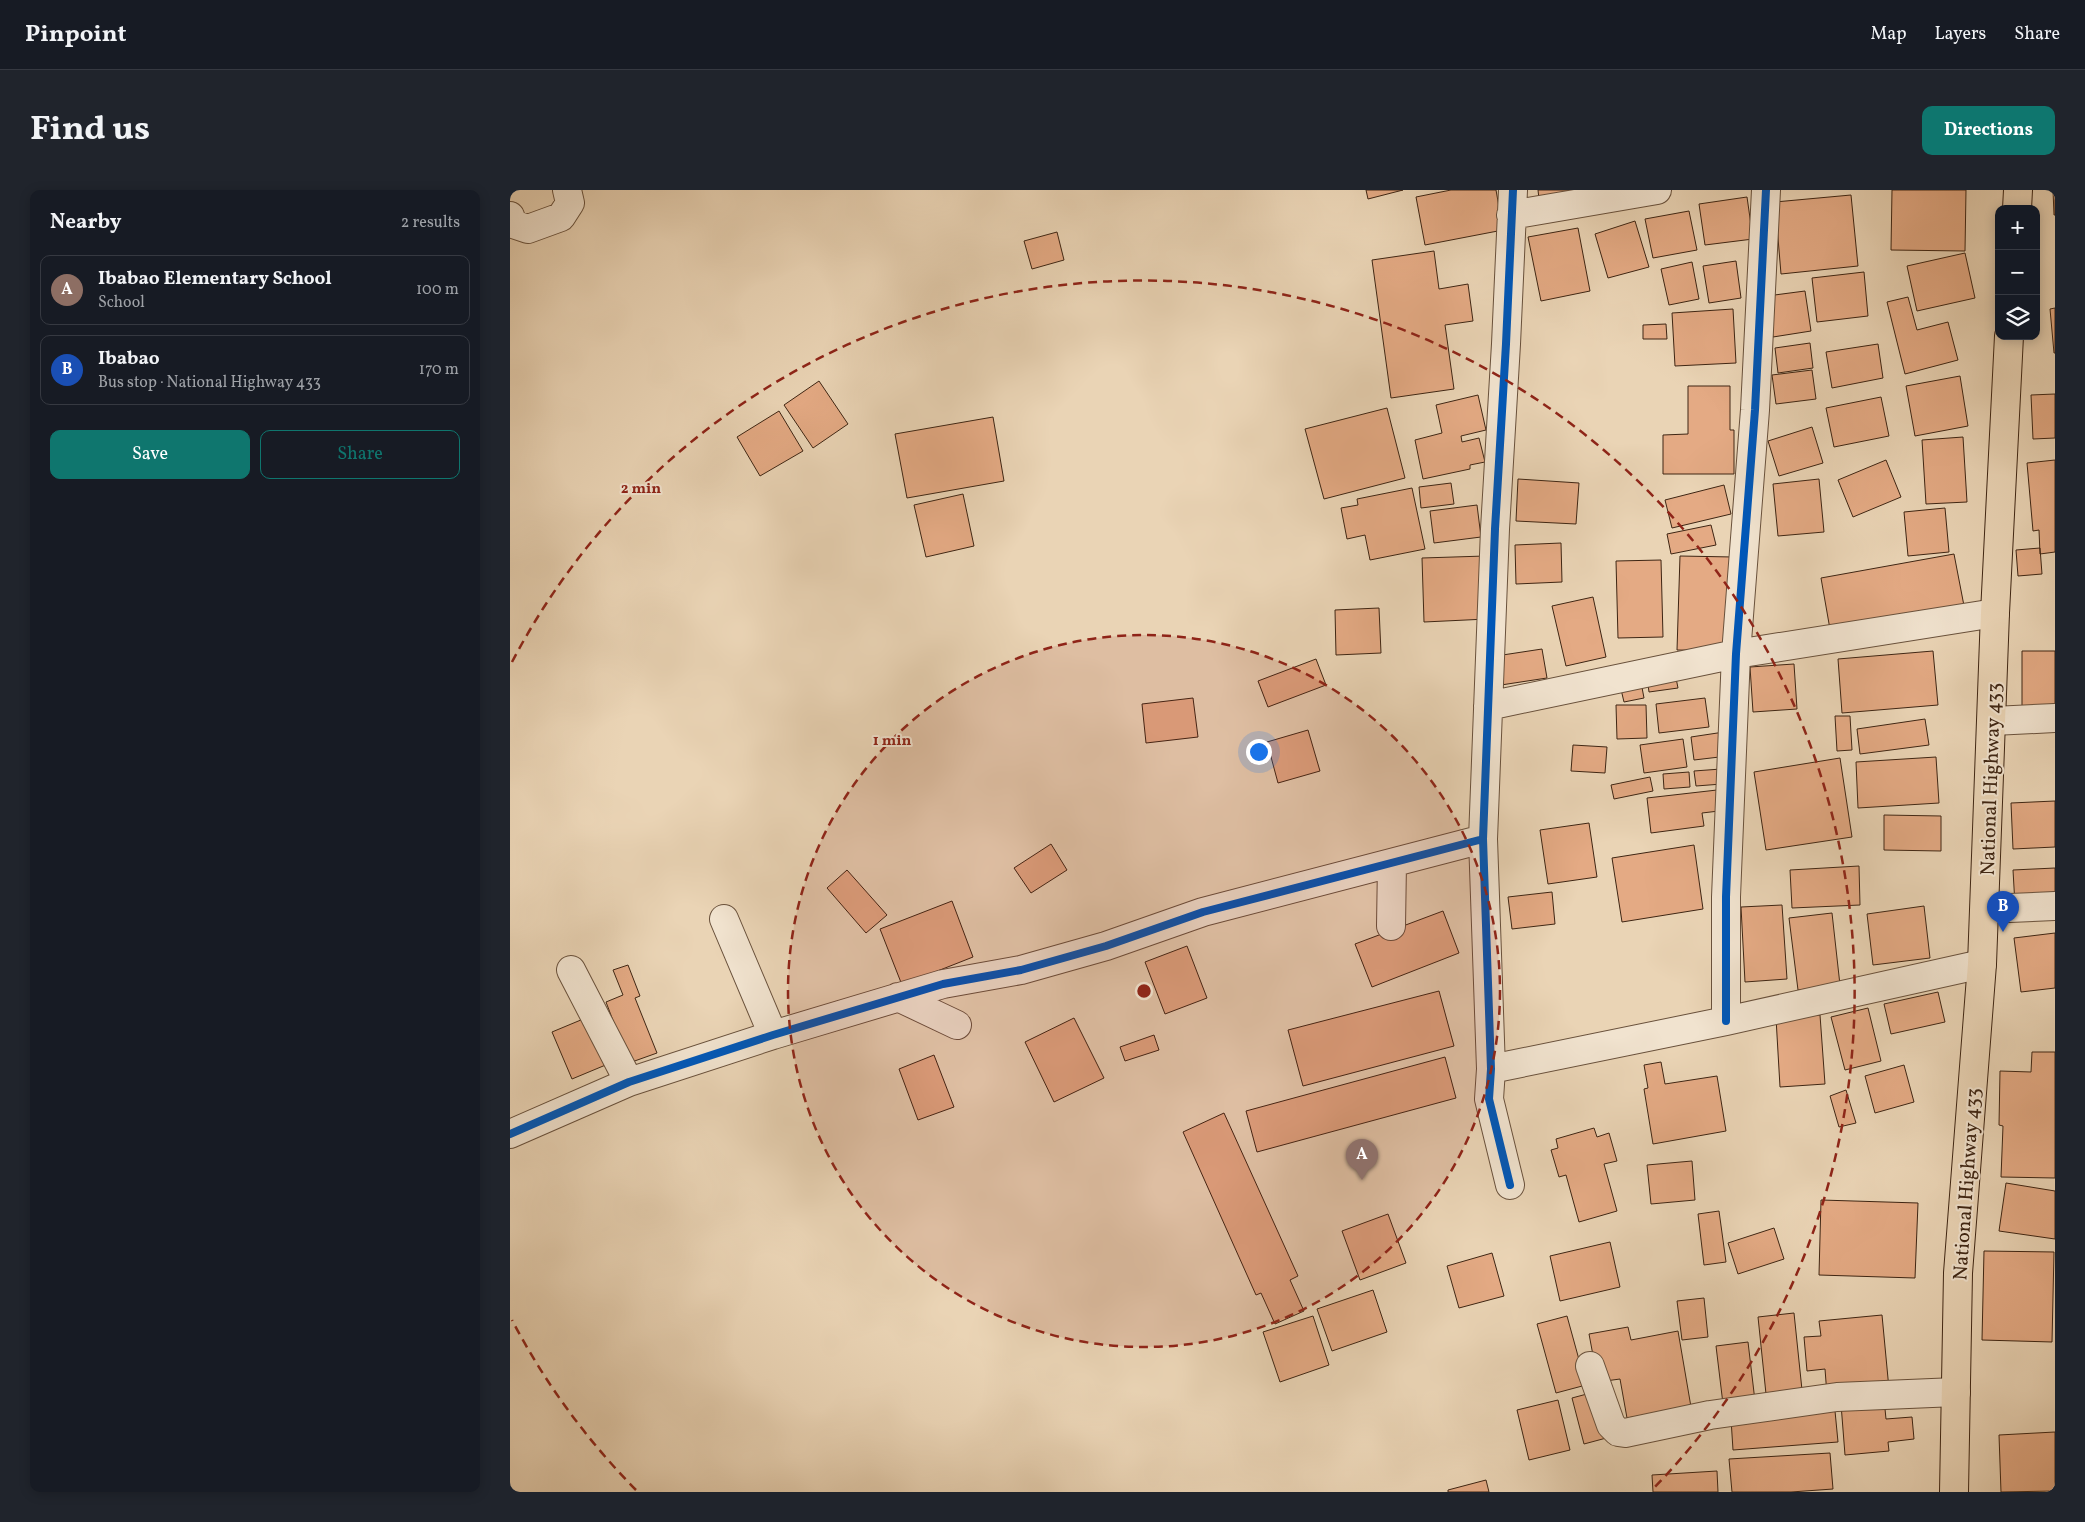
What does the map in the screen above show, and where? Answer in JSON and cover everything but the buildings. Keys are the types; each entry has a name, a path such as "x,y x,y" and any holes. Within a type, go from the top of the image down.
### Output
{"main road":[{"path":"2018,190 2018,205"},
{"name":"National Highway 433","path":"1954,1492 1958,1273 1985,909 1993,721 1995,613 2009,340"}],"street":[{"path":"510,216 513,224 528,229 561,217 570,203 566,190"},
{"path":"1510,1185 1489,1099 1491,1068 1483,839 1512,202 1657,190"},
{"path":"1726,1022 1726,897 1736,654 1755,410 1766,190"},
{"path":"1488,706 1736,654 1995,613"},
{"path":"1993,721 2055,718"},
{"path":"510,1134 629,1082 773,1035 943,984 1021,970 1106,946 1203,912 1483,839"},
{"path":"1391,926 1392,863"},
{"path":"1985,909 2055,906"},
{"path":"724,919 773,1035"},
{"path":"1491,1068 1726,1022 1982,964"},
{"path":"571,970 629,1082"},
{"path":"898,998 957,1024"},
{"path":"1590,1366 1611,1426 1618,1432 1625,1433 1710,1415 1837,1397 1956,1392"}],"cycle path":[{"path":"1510,1185 1489,1099 1491,1069 1483,839 1495,529 1513,190"},
{"path":"1726,1021 1726,897 1736,654 1755,410 1766,190"},
{"path":"510,1134 629,1082 773,1035 943,984 1021,970 1106,946 1203,912 1483,839"}],"place":[{"name":"Ibabao","path":"2003,932"},
{"name":"Ibabao Elementary School","path":"1362,1180"}]}
